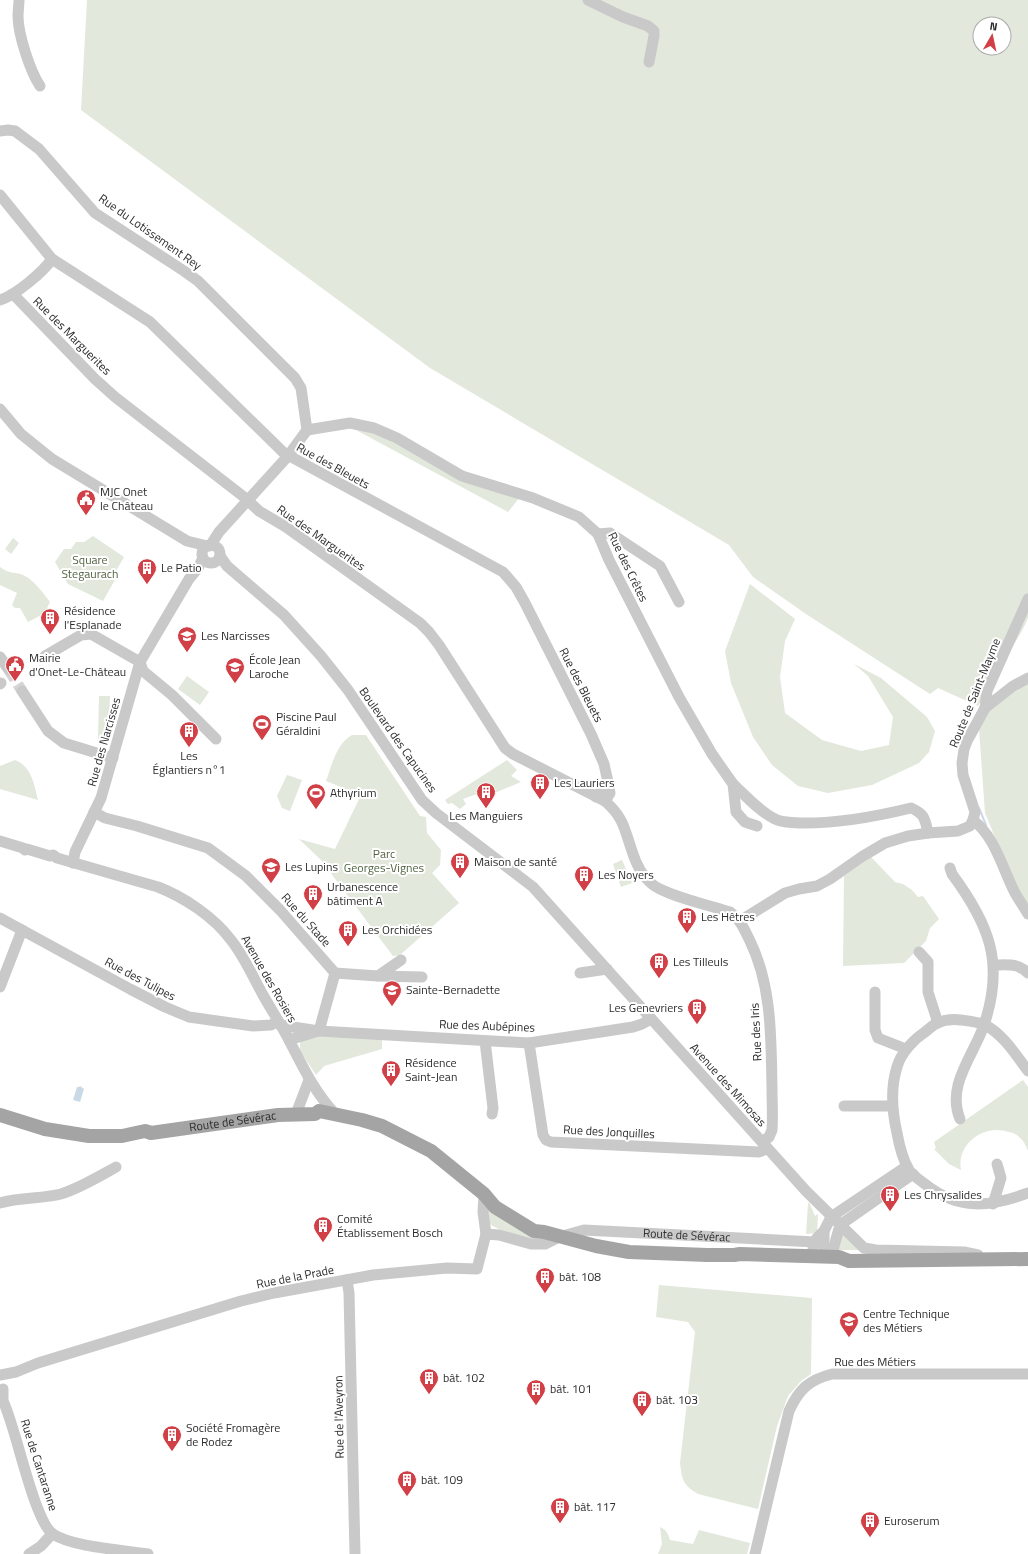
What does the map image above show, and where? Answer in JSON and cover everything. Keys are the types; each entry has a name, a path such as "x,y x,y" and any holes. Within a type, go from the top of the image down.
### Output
{"main road":[{"name":"Route de Sévérac","path":"0,1115 45,1129 89,1136 122,1136 128,1138 243,1119 296,1114 314,1114 319,1111 382,1126 431,1151 484,1194 495,1206 534,1231 544,1232 596,1246 622,1250 630,1246 735,1251 740,1254 831,1257 848,1261 1028,1259"},
{"name":"Route de Sévérac","path":"831,1257 846,1254 1028,1256"}],"street":[{"path":"19,0 18,16 20,33 34,77 40,86"},
{"path":"588,0 623,17 648,26 654,31 649,62"},
{"name":"Rue du Lotissement Rey","path":"0,131 15,131 39,149 95,213 198,281 295,378 301,388 307,430"},
{"name":"Rue des Bleuets","path":"0,195 52,259 150,322 268,439 288,456 503,572 516,587 525,603 591,734 604,764 610,793 600,799"},
{"path":"0,300 13,294 52,259"},
{"name":"Rue des Marguerites","path":"13,294 95,379 115,397 259,511 286,527 415,620 429,632 504,748 600,799"},
{"path":"0,409 21,434 52,458 187,541 211,552"},
{"name":"Rue des Crêtes","path":"307,430 350,423 374,428 397,438 462,476 533,498 579,517 598,534 609,560 679,697 712,754 733,784 752,802 776,820 783,822 818,824 859,819 911,808 918,811 925,818 928,833"},
{"name":"Rue des Narcisses","path":"73,863 76,852 102,798 140,662 189,579 211,552 247,500 288,456 307,430"},
{"path":"598,534 610,533 660,566 679,602"},
{"name":"Boulevard des Capucines","path":"211,552 279,611 321,656 348,690 422,800 436,813 533,886 607,969"},
{"name":"Route de Saint-Mayme","path":"973,820 975,812 963,775 962,763 967,741 984,708 987,691 1028,599"},
{"path":"45,656 81,635 91,634 140,662 142,671 172,695 216,739"},
{"path":"0,657 9,670"},
{"path":"984,708 1013,686 1028,678"},
{"path":"22,690 48,731 64,743 113,758"},
{"name":"Rue des Crêtes","path":"733,784 736,812 745,822 757,826"},
{"path":"600,799 616,810 623,824 635,862 645,878 654,886 672,894 730,912 740,921 784,893 817,886 830,880 867,853 885,843 908,836 958,831 970,826 973,820 989,837 1015,894 1028,914"},
{"name":"Rue du Stade","path":"94,812 105,818 137,826 208,848 246,876 280,910 335,973"},
{"name":"Avenue des Rosiers","path":"0,841 158,887 173,893 199,910 231,939 289,1040 306,1071 309,1080 322,1100 335,1114"},
{"path":"950,868 952,874 978,913 989,940 994,965 992,994 984,1025 958,1079 956,1110 960,1119"},
{"name":"Rue des Tulipes","path":"0,918 130,989 165,1007 189,1017 253,1026 279,1023"},
{"name":"Rue des Iris","path":"740,921 746,929 755,952 765,984 769,1010 773,1123 769,1137 765,1140 765,1145"},
{"path":"0,987 22,930"},
{"path":"919,952 928,962 928,992 938,1023"},
{"path":"378,976 401,960"},
{"path":"994,965 1011,964 1020,966 1028,973"},
{"path":"580,974 607,969"},
{"name":"Avenue des Mimosas","path":"607,969 831,1217 864,1248 876,1250 964,1252 978,1256"},
{"path":"318,1031 335,973 422,977"},
{"path":"875,992 875,1030 878,1038 906,1049"},
{"name":"Rue des Aubépines","path":"279,1023 318,1031 529,1043 633,1026 642,1024 652,1018"},
{"path":"1028,1072 997,1034 984,1025 970,1021 952,1019 938,1023 918,1036 906,1049 897,1066 893,1087 892,1106 899,1141 910,1170 934,1192 950,1200 966,1204 993,1204 1028,1193"},
{"name":"Rue des Aubépines","path":"289,1040 318,1031"},
{"path":"485,1041 493,1108 492,1114"},
{"name":"Rue des Jonquilles","path":"529,1043 543,1135 546,1140 551,1142 758,1152 764,1150 765,1145"},
{"path":"296,1114 309,1080"},
{"path":"314,1114 322,1100"},
{"path":"844,1106 892,1106"},
{"path":"993,1204 1001,1178 997,1164"},
{"path":"0,1204 14,1199 60,1194 77,1188 116,1167"},
{"path":"831,1257 840,1226 856,1215 910,1170"},
{"path":"809,1256 815,1242 824,1231 831,1217 910,1170"},
{"path":"484,1194 483,1212 486,1234 499,1235 531,1244 545,1244 559,1237"},
{"path":"855,1239 856,1215"},
{"name":"Route de Sévérac","path":"559,1237 584,1230 815,1242"},
{"path":"824,1231 831,1257"},
{"name":"Rue de la Prade","path":"2,1388 16,1372 38,1363 257,1296 374,1275 446,1268 476,1269 486,1234"},
{"name":"Rue de l'Aveyron","path":"347,1280 349,1293 355,1554"},
{"name":"Rue des Métiers","path":"755,1554 789,1411 796,1397 805,1386 818,1378 832,1374 1028,1374"},
{"name":"Rue de Cantaranne","path":"2,1388 40,1515 52,1534"},
{"path":"32,1552 41,1546 52,1534 74,1543 148,1554"}],"green space":[{"path":"87,0 1028,0 1028,618 978,706 938,688 930,694 806,614 753,577 729,545 430,368 81,110"},
{"path":"356,430 372,431 520,497 508,512"},
{"name":"Square Stegaurach","path":"93,536 124,557 113,576 116,578 103,601 68,584 55,562 64,549 71,549 76,542 84,542"},
{"path":"13,538 19,543 11,554 5,549"},
{"path":"0,567 9,572 23,575 31,580 50,602 47,608 51,610 28,622 20,608 15,608 12,605 17,593 0,585"},
{"path":"750,584 795,619 785,641 780,677 785,713 822,740 861,751 889,745 893,717 868,676 854,664 881,678 927,717 935,731 929,752 919,763 872,785 828,793 798,786 772,765 753,737 731,683 725,651"},
{"path":"187,676 209,692 200,705 178,689"},
{"path":"1028,678 1028,906 1016,888 985,813 978,715"},
{"path":"99,696 110,696 108,740 98,739"},
{"name":"Parc Georges-Vignes","path":"352,735 366,735 420,816 426,817 427,833 441,850 440,865 432,873 459,903 400,955 393,956 321,860 299,839 335,849 361,795 326,781 338,749"},
{"path":"15,760 21,763 29,772 38,800 0,789 0,766"},
{"path":"507,760 517,770 511,776 521,782 492,794 488,790 463,799 466,804 460,809 452,803 448,804 445,800"},
{"path":"287,775 302,780 290,811 282,808 277,796"},
{"path":"871,857 895,882 903,884 912,890 918,897 923,896 939,919 930,928 926,941 904,963 843,966 844,876"},
{"path":"622,860 632,883 621,887 613,864"},
{"path":"319,1034 382,1038 382,1049 324,1066 316,1075 300,1051 300,1043 305,1038"},
{"path":"1023,1080 1028,1087 1028,1151 1024,1142 1016,1135 1000,1130 990,1130 982,1133 967,1144 963,1152 961,1170 949,1164 934,1149 936,1148 934,1142"},
{"path":"809,1202 815,1216 818,1214 817,1233 806,1234 808,1204"},
{"path":"485,1205 540,1237 539,1239 519,1237 505,1232 487,1222"},
{"path":"842,1231 860,1250 838,1250"},
{"path":"659,1285 812,1298 811,1374 801,1381 788,1396 777,1426 758,1509 698,1494 689,1488 684,1482 680,1463 695,1332 688,1322 656,1317"},
{"path":"660,1527 666,1531 670,1540 693,1544 699,1530 750,1543 747,1554 658,1554 662,1544"}],"water":[{"path":"80,1086 84,1089 80,1102 73,1100 77,1087"}],"waterway":[{"path":"979,808 986,825"}],"tunnel":[{"path":"9,670 22,691"}],"place":[{"name":"MJC Onet le Château","path":"86,516"},
{"name":"Le Patio","path":"147,585"},
{"name":"Résidence l'Esplanade","path":"50,635"},
{"name":"Les Narcisses","path":"187,653"},
{"name":"Mairie d'Onet-Le-Château","path":"15,682"},
{"name":"École Jean Laroche","path":"235,684"},
{"name":"Piscine Paul Géraldini","path":"262,741"},
{"name":"Les Églantiers n°1","path":"189,748"},
{"name":"Les Lauriers","path":"540,800"},
{"name":"Les Manguiers","path":"486,809"},
{"name":"Athyrium","path":"316,810"},
{"name":"Maison de santé","path":"460,879"},
{"name":"Les Lupins","path":"271,884"},
{"name":"Les Noyers","path":"584,892"},
{"name":"Urbanescence bâtiment A","path":"313,911"},
{"name":"Les Hêtres","path":"687,934"},
{"name":"Les Orchidées","path":"348,947"},
{"name":"Les Tilleuls","path":"659,979"},
{"name":"Sainte-Bernadette","path":"392,1007"},
{"name":"Les Genevriers","path":"697,1025"},
{"name":"Résidence Saint-Jean","path":"391,1087"},
{"name":"Les Chrysalides","path":"890,1212"},
{"name":"Comité Établissement Bosch","path":"323,1243"},
{"name":"bât. 108","path":"545,1294"},
{"name":"Centre Technique des Métiers","path":"849,1338"},
{"name":"bât. 102","path":"429,1395"},
{"name":"bât. 101","path":"536,1406"},
{"name":"bât. 103","path":"642,1417"},
{"name":"Société Fromagère de Rodez","path":"172,1452"},
{"name":"bât. 109","path":"407,1497"},
{"name":"bât. 117","path":"560,1524"},
{"name":"Euroserum","path":"870,1538"}]}
